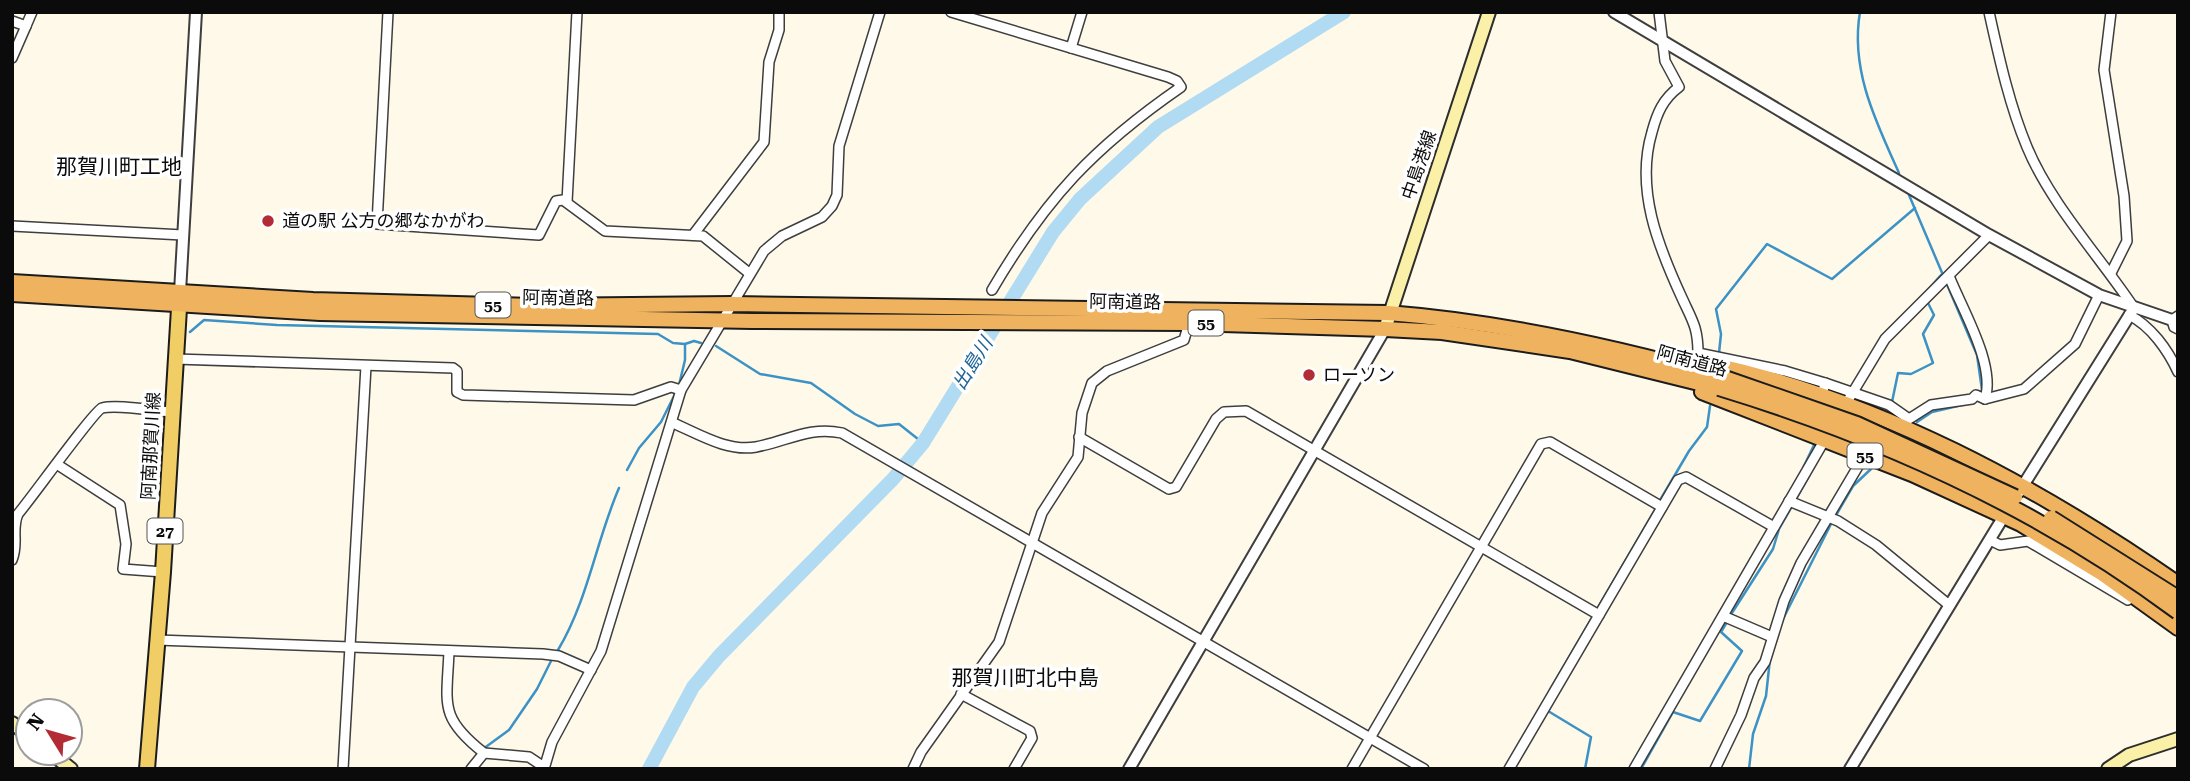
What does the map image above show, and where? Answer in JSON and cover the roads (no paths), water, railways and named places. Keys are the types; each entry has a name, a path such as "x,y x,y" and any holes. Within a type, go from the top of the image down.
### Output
{"highway":[{"name":"阿南道路","path":"12,282 320,313 721,320 970,315 1388,313 1446,317 1616,355 1721,382 1857,424 1951,466 2064,525 2178,598"},
{"name":"阿南道路","path":"12,294 507,306 732,304 970,315"},
{"name":"阿南道路","path":"1029,315 1442,332 1616,355"},
{"name":"55","path":"1616,355 1714,365 1850,397 2022,487 2120,544 2178,584"},
{"name":"55","path":"1616,355 1912,474 2004,516 2103,574 2178,628"},
{"name":"阿南道路","path":"1721,382 1853,433 1986,494 2059,533 2178,612"}],"main road":[{"name":"中島港線","path":"1385,329 1388,313 1489,12"},
{"name":"阿南那賀川線","path":"147,769 163,572 179,299"},
{"path":"2108,769 2129,755 2178,738"}],"street":[{"path":"12,58 32,12"},
{"path":"179,299 196,12"},
{"path":"388,12 377,224 539,235 556,201 566,202 605,232 703,236 749,272"},
{"path":"566,202 577,12"},
{"path":"693,235 762,148 769,62 779,30 779,12"},
{"path":"449,651 447,711 452,720 484,753 529,757 544,768 551,742 591,670 611,621 681,390 749,272 764,251 782,236 822,217 832,206 836,195 839,146 880,12"},
{"path":"951,12 1168,77 1177,81 1181,87 1114,136 1080,167 1049,201 1018,243 992,290"},
{"path":"1071,48 1082,12"},
{"path":"1614,12 1989,235 2132,311 2176,322"},
{"path":"1659,12 1665,61 1679,87 1665,96 1647,147 1646,200 1682,299 1696,322 1698,353 1785,371 1824,389"},
{"path":"1989,12 2002,70 2027,147 2046,185 2110,273 2132,311 2163,345 2178,372"},
{"path":"2110,273 2127,241 2124,196 2104,71 2111,12"},
{"path":"12,20 26,26"},
{"path":"12,226 183,235"},
{"path":"1634,769 1727,618 1774,527 1792,503 1885,339 1989,235"},
{"path":"1946,279 1985,363 1987,385 1982,398"},
{"path":"1850,397 1891,406 1909,419 1931,405 2024,389 2082,334 2099,295"},
{"path":"1850,769 2132,311"},
{"path":"913,769 961,694 999,642 1007,625 1018,580 1052,493 1072,471 1078,457 1082,413 1092,383 1098,376 1184,340 1189,323"},
{"path":"1129,769 1385,329"},
{"path":"175,359 453,368 457,371 457,392 463,395 634,400 671,387 681,390"},
{"path":"343,769 366,366"},
{"path":"12,560 16,549 13,522 58,465 90,417 102,408 172,412"},
{"path":"1079,437 1169,489 1176,487 1216,419 1224,412 1246,411 1596,614"},
{"path":"673,423 727,446 741,447 757,447 806,430 825,429 842,433 890,458 1424,769"},
{"path":"1352,769 1541,444 1550,442 1659,505"},
{"path":"1715,769 1741,715 1754,678 1765,662 1801,563 1833,519 1860,463"},
{"path":"58,465 120,505 126,544 123,569 163,572"},
{"path":"1509,769 1659,505 1678,480 1686,477 1774,527"},
{"path":"1792,503 1833,519 1876,545 1949,605"},
{"path":"1990,540 2000,545 2028,541 2122,596 2178,636"},
{"path":"1727,618 1772,637"},
{"path":"158,640 559,656 591,670"},
{"path":"961,694 1030,731 1032,738 1014,769"},
{"path":"471,769 484,753"}],"waterway":[{"name":"出島川","path":"649,769 693,687 719,656 893,479 923,443 1053,232 1080,199 1158,127 1344,12"},
{"path":"1860,12 1858,33 1862,75 1874,115 1899,173"},
{"path":"1909,195 1977,355 1982,390"},
{"path":"1719,353 1721,334 1716,309 1767,244 1832,279 1915,208"},
{"path":"1927,291 1941,275"},
{"path":"1892,402 1898,373 1911,374 1933,363 1923,334 1934,315 1928,303"},
{"path":"190,332 204,320 277,325 658,334 673,343 685,344"},
{"path":"679,385 685,360 685,344 694,341 701,343"},
{"path":"716,346 760,374 811,383 855,414 878,426 899,424 923,443"},
{"path":"627,470 639,448 661,422 676,392"},
{"path":"1917,422 1932,412 1975,402"},
{"path":"1659,502 1689,451 1707,427 1710,406"},
{"path":"1803,468 1815,443"},
{"path":"1835,517 1853,486 1871,469"},
{"path":"1730,616 1773,549 1779,529 1809,476"},
{"path":"558,650 577,611 619,488"},
{"path":"1550,690 1656,508"},
{"path":"1781,623 1832,522"},
{"path":"1641,769 1673,712 1700,721 1742,651 1721,632 1727,622"},
{"path":"1749,769 1753,734 1766,696 1770,659"},
{"path":"483,749 509,730 537,689 551,661"},
{"path":"1548,711 1591,737 1585,769"}],"place":[{"name":"道の駅 公方の郷なかがわ","path":"268,221"},
{"name":"ローソン","path":"1309,375"}],"district":[{"name":"那賀川町工地","path":"119,167"},
{"name":"那賀川町北中島","path":"1025,678"}]}
